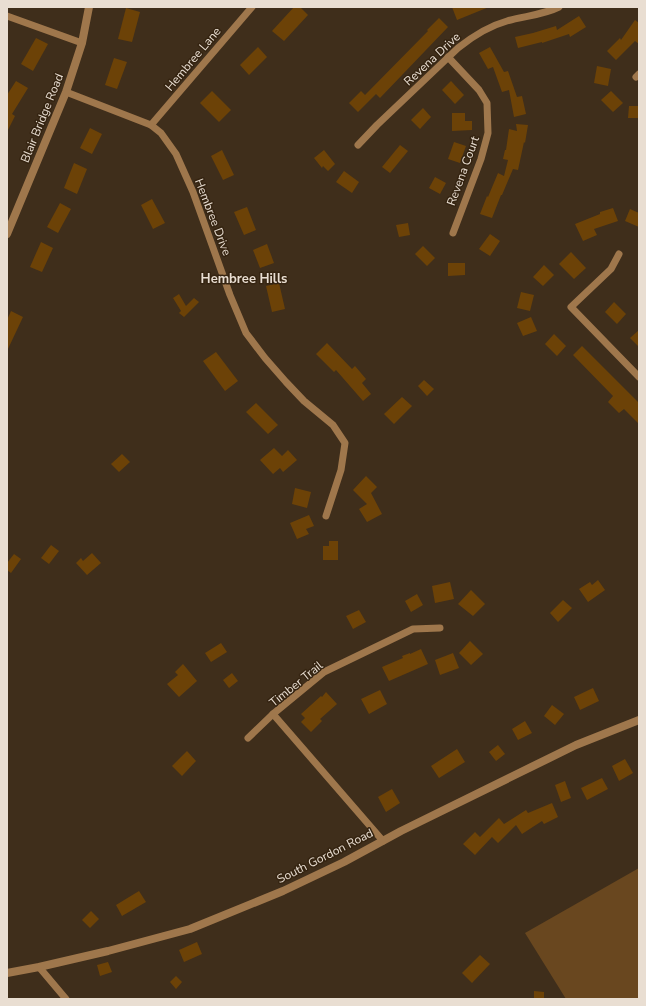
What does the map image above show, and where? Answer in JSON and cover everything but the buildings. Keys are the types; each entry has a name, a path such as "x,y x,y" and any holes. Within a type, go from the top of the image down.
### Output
{"street":[{"name":"Blair Bridge Road","path":"7,234 66,92 82,43 89,7"},
{"name":"Hembree Lane","path":"151,125 252,7"},
{"name":"Revena Drive","path":"358,145 448,57 468,40 484,30 506,21 539,14 559,7"},
{"path":"7,16 82,43"},
{"name":"Revena Court","path":"448,57 479,90 487,103 488,133 481,159 453,233"},
{"name":"Hembree Drive","path":"66,92 151,125 161,133 176,154 193,192 230,295 246,333 286,382 304,401 333,425 345,443 341,470 326,516"},
{"path":"619,254 611,269 571,307 639,377"},
{"name":"Timber Trail","path":"383,841 273,714 324,672 413,629 440,628"},
{"path":"248,738 273,714"},
{"name":"South Gordon Road","path":"7,973 39,967 190,929 283,891 344,862 576,745 639,720"},
{"path":"39,967 66,999"}],"shaded area":[{"path":"639,868 639,999 566,999 525,933"}],"district":[{"name":"Hembree Hills","path":"244,279"}]}
